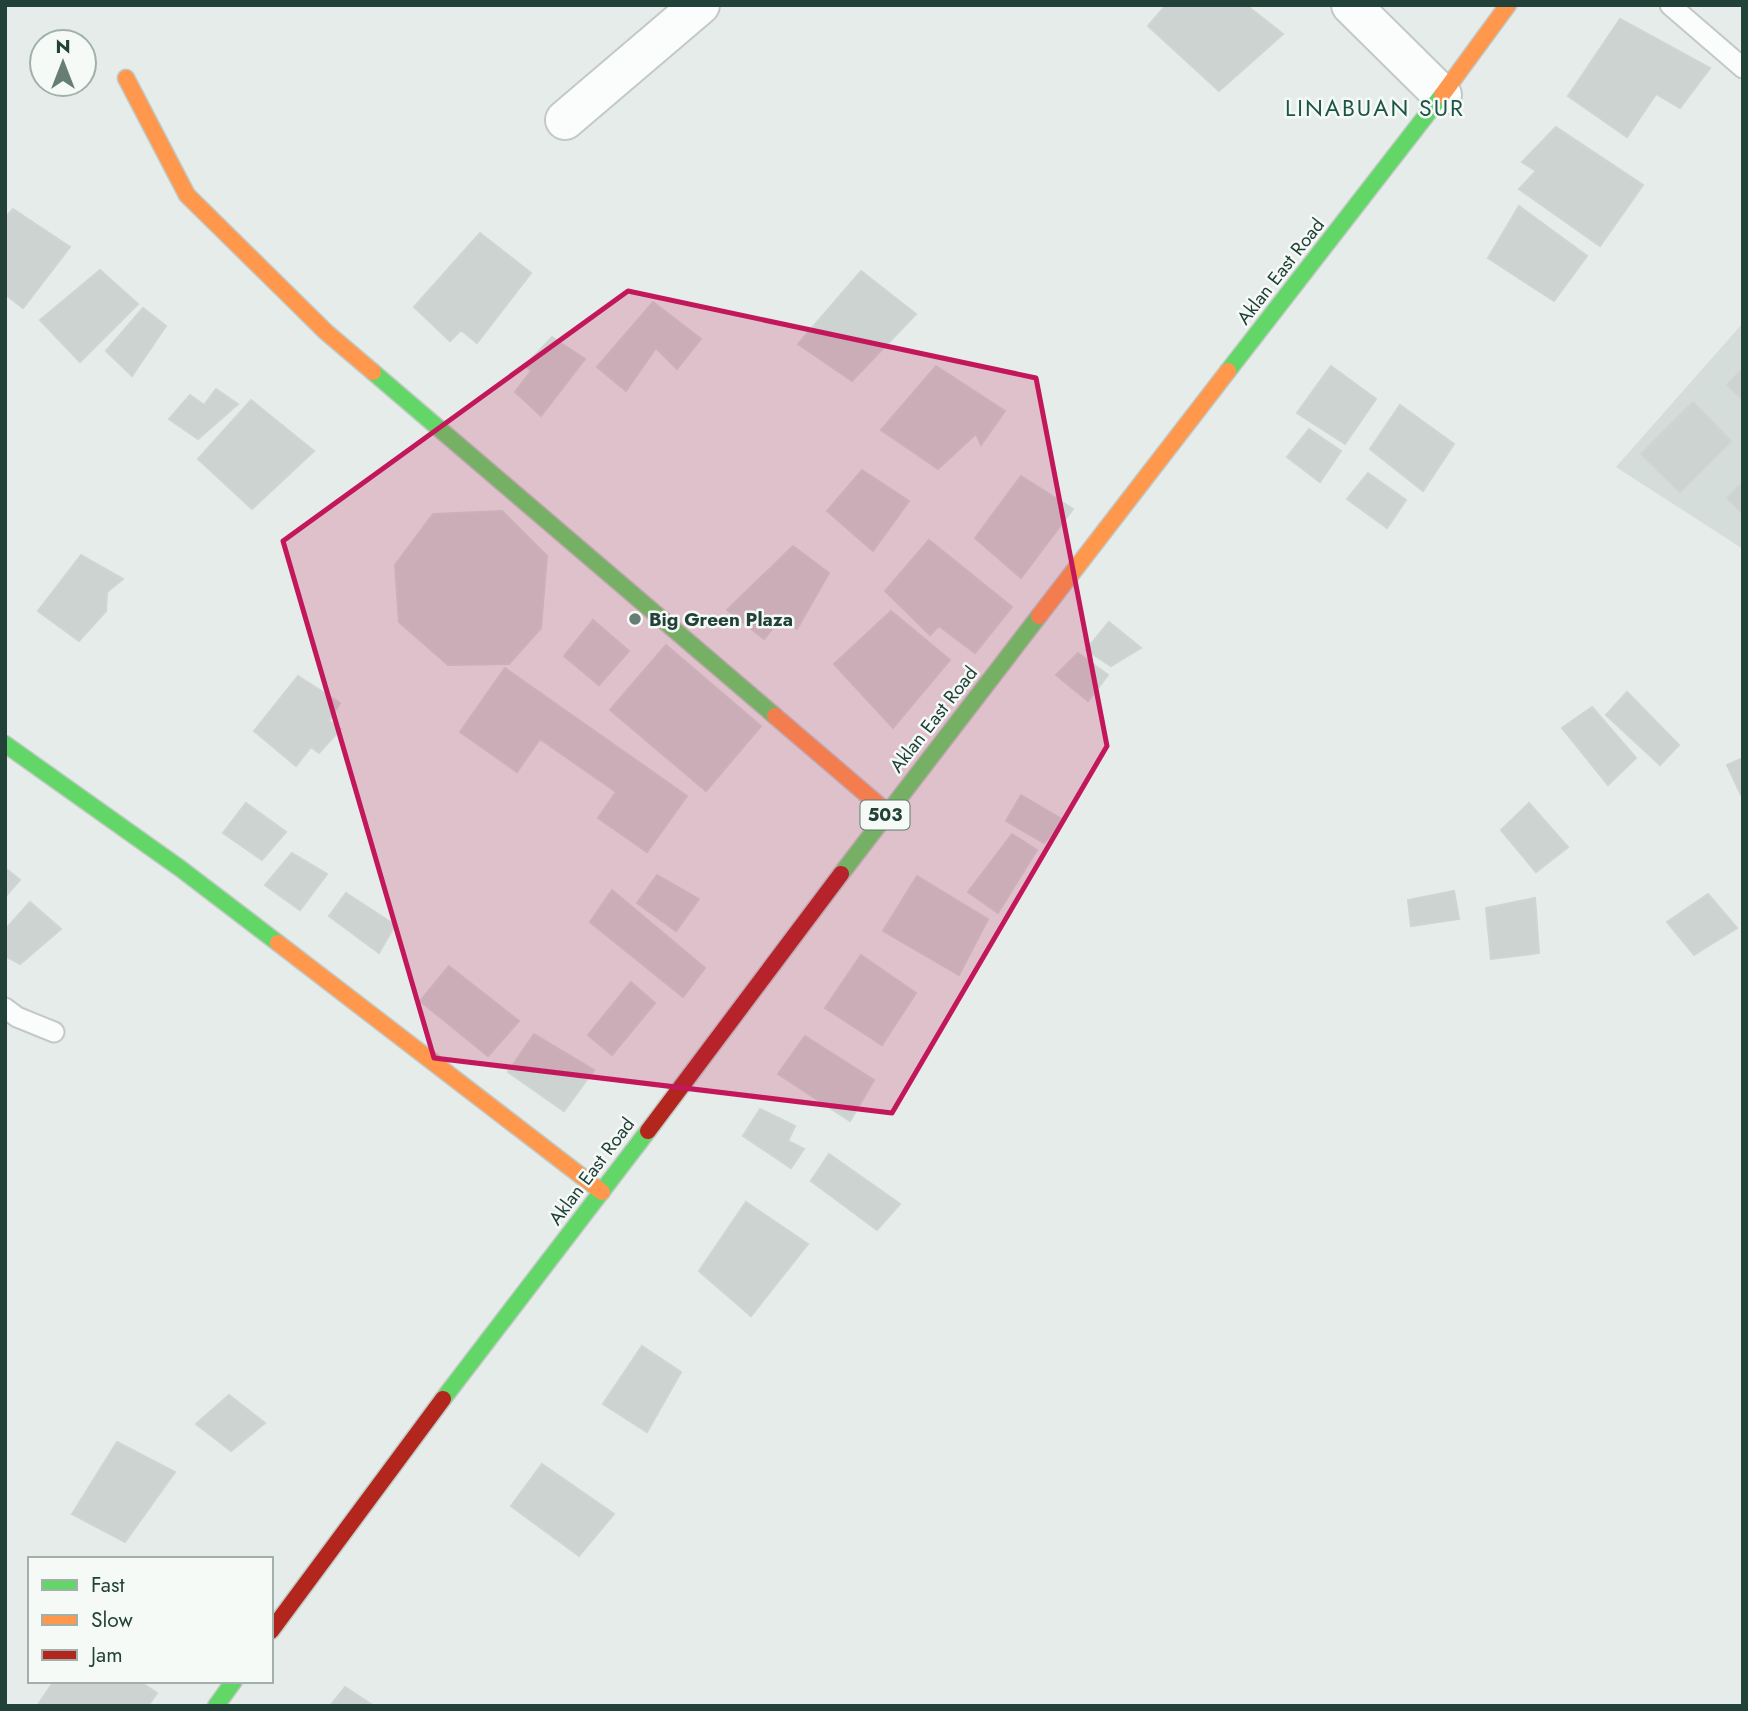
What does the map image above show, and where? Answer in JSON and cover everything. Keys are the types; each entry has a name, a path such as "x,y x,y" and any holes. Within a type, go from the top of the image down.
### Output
{"main road":[{"name":"Aklan East Road","path":"273,1628 463,1371 602,1192 887,812 1443,95 1508,5"},
{"path":"126,78 187,195 326,332 887,812"},
{"path":"5,744 181,869 602,1192"},
{"path":"216,1706 233,1683"}],"street":[{"path":"565,120 700,5"},
{"path":"1351,5 1443,95"}],"lane":[{"path":"1670,5 1743,68"},
{"path":"5,1008 18,1017 54,1032"}],"highlighted area":[{"path":"628,291 1036,378 1107,746 892,1113 434,1058 283,541"}],"shaded area":[{"path":"1743,323 1743,549 1616,467"}],"building":[{"path":"1166,5 1246,5 1283,34 1219,91 1148,26"},
{"path":"1620,19 1710,68 1680,108 1656,94 1627,137 1568,96"},
{"path":"1556,127 1643,185 1600,246 1519,189 1536,171 1522,162"},
{"path":"1519,206 1587,256 1554,301 1488,258"},
{"path":"13,209 70,247 23,308 5,294 5,218"},
{"path":"480,233 531,273 477,343 461,330 450,341 414,307"},
{"path":"100,270 138,304 80,362 40,320"},
{"path":"861,271 916,314 852,381 798,344"},
{"path":"653,302 701,339 677,369 656,348 626,391 597,367"},
{"path":"143,308 166,326 132,376 106,351"},
{"path":"552,337 585,359 541,416 515,392 531,371 525,366"},
{"path":"936,366 1005,411 981,445 976,434 938,469 881,430"},
{"path":"1331,366 1376,399 1345,444 1297,413"},
{"path":"1743,368 1743,400 1727,385"},
{"path":"216,389 238,404 198,439 169,419 190,395 204,405"},
{"path":"251,400 314,451 252,509 198,459"},
{"path":"1693,402 1731,441 1680,492 1641,454"},
{"path":"1400,405 1454,444 1423,491 1370,449"},
{"path":"1309,429 1341,451 1320,482 1287,457"},
{"path":"862,470 909,501 873,551 827,511"},
{"path":"1368,473 1406,500 1387,528 1347,499"},
{"path":"1021,476 1073,509 1021,578 975,538"},
{"path":"1743,482 1743,514 1727,498"},
{"path":"502,511 547,556 541,628 509,664 448,665 399,622 395,565 433,514"},
{"path":"929,540 1012,607 975,653 939,626 930,635 885,591"},
{"path":"793,546 829,573 797,629 781,618 764,639 727,610"},
{"path":"81,555 123,579 107,592 106,611 79,641 38,611"},
{"path":"891,611 950,660 893,728 834,664"},
{"path":"593,620 629,651 599,685 564,656"},
{"path":"1109,622 1141,648 1111,666 1086,650"},
{"path":"666,645 761,726 706,791 610,710"},
{"path":"1078,653 1108,675 1088,701 1056,675"},
{"path":"505,668 687,796 647,852 598,818 616,792 540,739 517,772 460,732"},
{"path":"298,676 340,703 329,721 341,729 319,753 311,747 296,766 254,731"},
{"path":"1627,692 1679,745 1660,765 1606,715"},
{"path":"1592,707 1636,758 1608,785 1562,728"},
{"path":"1743,758 1743,797 1742,797 1727,765"},
{"path":"1021,795 1065,821 1044,843 1006,821"},
{"path":"246,803 286,832 262,860 223,833"},
{"path":"1529,803 1568,847 1536,872 1501,830"},
{"path":"1012,834 1037,850 998,913 968,892"},
{"path":"292,853 327,874 300,910 265,885"},
{"path":"5,868 20,880 5,897"},
{"path":"657,875 699,899 676,931 637,903"},
{"path":"917,876 988,919 959,975 883,931"},
{"path":"612,890 705,968 683,997 590,922"},
{"path":"1454,891 1459,919 1411,926 1408,900"},
{"path":"346,893 395,925 379,953 329,916"},
{"path":"1708,894 1737,928 1694,955 1667,922"},
{"path":"1535,898 1539,953 1491,959 1486,908"},
{"path":"30,902 61,929 20,964 5,956 5,930"},
{"path":"861,955 916,993 882,1045 825,1008"},
{"path":"449,966 519,1021 488,1056 420,1001"},
{"path":"631,982 655,1003 612,1055 588,1035"},
{"path":"534,1034 594,1070 564,1111 508,1072"},
{"path":"805,1036 874,1080 850,1121 778,1074"},
{"path":"760,1109 795,1126 788,1141 804,1149 791,1168 743,1136"},
{"path":"829,1154 900,1204 877,1230 811,1181"},
{"path":"746,1202 808,1244 751,1316 699,1271"},
{"path":"642,1346 681,1372 647,1432 603,1404"},
{"path":"229,1395 265,1423 231,1451 196,1424"},
{"path":"117,1442 175,1472 125,1542 72,1514"},
{"path":"542,1464 614,1514 579,1556 511,1506"},
{"path":"53,1683 142,1683 157,1693 148,1706 37,1706"},
{"path":"345,1687 374,1706 330,1706"}],"traffic: fast":[{"path":"1228,371 1442,95"},
{"path":"373,372 775,716"},
{"path":"841,874 1039,616"},
{"path":"5,744 181,869 278,943"},
{"path":"443,1399 648,1131"},
{"path":"216,1706 233,1683"}],"traffic: slow":[{"path":"1442,95 1508,5"},
{"path":"126,78 187,195 326,332 373,372"},
{"path":"1039,616 1228,371"},
{"path":"775,716 887,812"},
{"path":"278,943 602,1192"}],"traffic: jam":[{"path":"648,1131 841,874"},
{"path":"273,1628 443,1399"}],"place":[{"name":"Big Green Plaza","path":"635,619"}],"district":[{"name":"LINABUAN SUR","path":"1375,108"}]}
